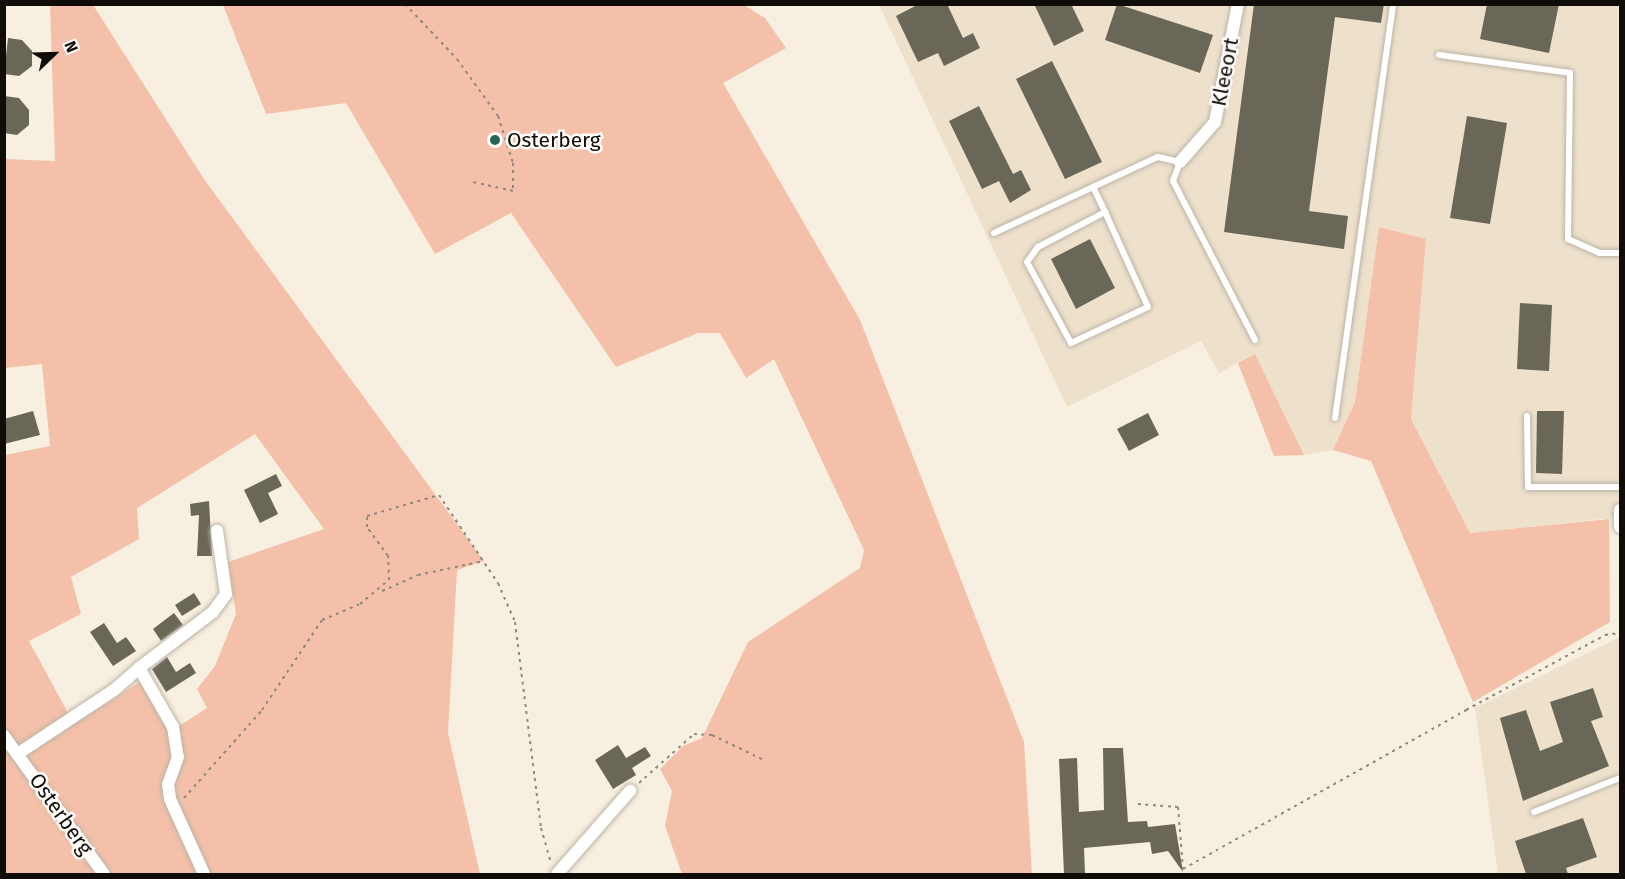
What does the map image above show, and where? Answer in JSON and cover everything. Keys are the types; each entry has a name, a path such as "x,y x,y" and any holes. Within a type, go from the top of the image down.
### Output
{"street":[{"name":"Kleeort","path":"1180,162 1215,122 1238,4"},
{"path":"1620,510 1620,527"},
{"name":"Osterberg","path":"19,753 114,690 138,668 213,612 226,594 217,531"},
{"path":"138,668 173,727 178,757 168,784 176,811 204,874"},
{"name":"Osterberg","path":"4,736 19,753 104,874"},
{"path":"554,870 630,791"}],"lane":[{"path":"1335,418 1393,4"},
{"path":"1438,55 1570,73 1568,239 1599,253 1620,253"},
{"path":"994,233 1158,157 1180,162 1173,181 1255,340"},
{"path":"1093,187 1105,212 1148,307 1071,343 1027,262 1038,247 1105,212"},
{"path":"1527,416 1528,487 1620,487"},
{"path":"1534,812 1620,778"}],"path":[{"path":"405,4 456,58 498,116 513,163 513,190 473,182"},
{"path":"380,592 389,580 388,556 367,527 368,516 439,495 484,561 515,622 541,828 554,870"},
{"path":"176,811 262,710 322,620 418,575 484,561"},
{"path":"1138,804 1178,807 1183,869 1476,704 1605,635 1620,633"},
{"path":"630,791 694,734 712,735 764,760"}],"shaded area":[{"path":"50,5 93,5 204,179 484,561 457,570 448,733 480,874 5,874 5,455 50,446 42,364 5,368 5,159 55,161","holes":["255,434 324,529 228,562 236,614 215,666 197,689 207,708 168,733 152,692 141,681 74,724 29,641 81,614 71,577 139,539 137,508"]},
{"path":"223,5 744,5 765,18 786,48 723,83 860,320 1024,742 1032,874 682,874 665,826 672,791 660,769 683,746 702,738 748,642 860,568 864,550 774,359 746,378 720,333 698,333 616,367 511,213 435,254 346,103 266,114"},
{"path":"879,5 1618,5 1620,517 1470,533 1411,419 1426,239 1380,227 1355,402 1333,450 1304,455 1255,354 1219,373 1201,341 1067,407"},
{"path":"1379,227 1426,239 1411,419 1470,533 1609,519 1610,622 1473,702 1371,461 1333,450 1355,402"},
{"path":"1255,354 1304,455 1274,456 1238,363"},
{"path":"1620,637 1620,874 1498,874 1475,708"}],"building":[{"path":"919,4 947,4 963,38 973,33 980,48 944,66 938,53 918,62 896,16"},
{"path":"1034,4 1071,4 1084,31 1054,46"},
{"path":"1117,4 1213,35 1200,73 1105,40"},
{"path":"1254,4 1384,4 1381,23 1335,17 1309,211 1348,216 1344,249 1224,232"},
{"path":"1487,4 1559,4 1549,53 1480,39"},
{"path":"8,38 22,40 32,51 32,66 19,76 4,74"},
{"path":"1052,61 1102,162 1065,179 1016,79"},
{"path":"4,96 19,98 29,110 29,125 17,135 4,133"},
{"path":"979,106 1013,174 1021,170 1031,190 1010,203 999,181 982,189 949,121"},
{"path":"1467,116 1507,123 1490,224 1450,218"},
{"path":"1090,239 1115,288 1076,309 1051,259"},
{"path":"1520,303 1552,305 1549,371 1517,369"},
{"path":"33,411 40,435 4,444 4,419"},
{"path":"1537,411 1564,411 1562,474 1536,473"},
{"path":"1148,413 1159,435 1129,451 1117,429"},
{"path":"276,474 282,486 268,493 278,514 260,523 244,490"},
{"path":"209,501 212,556 197,556 199,515 191,516 190,504"},
{"path":"194,593 201,604 182,616 175,605"},
{"path":"174,613 183,625 161,641 153,629"},
{"path":"104,623 117,643 126,637 136,651 113,666 90,632"},
{"path":"167,657 176,672 190,663 196,673 166,692 152,669"},
{"path":"1593,688 1603,717 1591,721 1609,766 1523,801 1500,718 1526,710 1540,751 1563,742 1550,702"},
{"path":"618,745 626,758 645,747 651,756 632,768 636,775 613,789 595,760"},
{"path":"1103,748 1123,748 1128,822 1147,821 1148,827 1175,824 1183,872 1168,851 1152,854 1150,842 1084,848 1085,874 1064,874 1059,759 1077,758 1079,812 1104,810"},
{"path":"1583,818 1597,857 1566,868 1568,874 1526,874 1515,841"}],"place":[{"name":"Osterberg","path":"495,140"}]}
